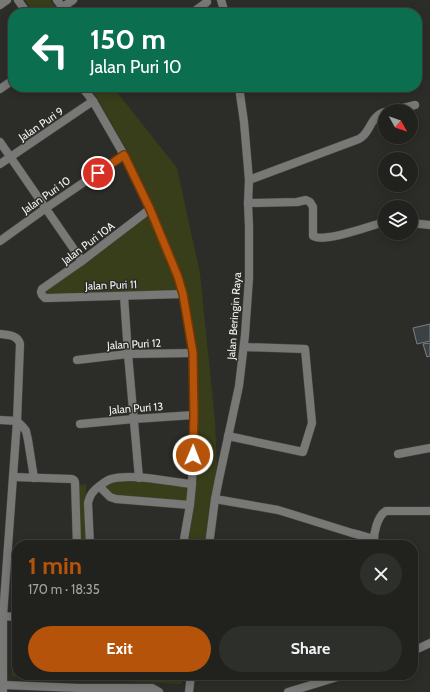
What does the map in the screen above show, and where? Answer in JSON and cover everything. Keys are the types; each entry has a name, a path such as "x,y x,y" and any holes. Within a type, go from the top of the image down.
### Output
{"street":[{"path":"0,5 7,0"},
{"path":"57,0 63,8"},
{"path":"67,8 73,0"},
{"path":"199,8 207,2"},
{"path":"86,92 94,101 124,155 150,209 178,277 183,294 193,353 194,415 192,484 184,540"},
{"name":"Jalan Beringin Raya","path":"211,540 215,500 239,386 244,348 249,278 249,180 240,92"},
{"name":"Jalan Puri 9","path":"0,164 94,101"},
{"path":"249,180 359,139 378,115"},
{"path":"0,142 82,262"},
{"name":"Jalan Puri 10","path":"0,241 124,155"},
{"path":"248,204 297,202 306,200 310,202 313,207 313,236 317,238 336,237 378,225"},
{"name":"Jalan Puri 10A","path":"42,295 42,289 82,262 150,209"},
{"path":"418,224 430,225"},
{"name":"Jalan Puri 11","path":"42,295 45,298 48,298 183,294"},
{"path":"124,296 139,478"},
{"path":"0,334 14,336 20,344 17,421 2,616 3,684 79,690 152,688 159,692"},
{"path":"228,436 302,452 312,423 305,349 244,348"},
{"name":"Jalan Puri 12","path":"77,360 128,354 193,353"},
{"name":"Jalan Puri 13","path":"80,424 194,415"},
{"path":"0,420 17,421 24,427 28,440 34,478"},
{"path":"398,454 430,448"},
{"path":"13,477 74,480 77,540"},
{"path":"90,540 88,503 90,496 93,491 109,479 139,478 192,484"},
{"path":"100,486 110,497 190,505"},
{"path":"215,500 278,510 360,535 370,540"},
{"path":"374,540 376,527 382,513 386,511 430,511"},
{"path":"2,616 12,617"},
{"path":"418,649 430,643"},
{"path":"189,692 190,680"},
{"path":"288,692 328,680"}],"green space":[{"path":"25,0 50,0 56,8 31,8"},
{"path":"93,92 117,92 177,168 200,273 215,421 217,465 206,540 186,540 198,367 187,292 154,207 128,152"},
{"path":"149,214 179,290 46,296 45,291"},
{"path":"119,479 190,485 189,503 111,496 101,487"},
{"path":"86,484 88,540 80,540 78,485"},
{"path":"11,624 12,624 12,676"},
{"path":"97,680 182,680 182,684"}],"building":[{"path":"430,324 430,341 417,344 413,328"},
{"path":"430,343 430,356 427,357 423,344"}],"route":[{"path":"98,173 124,155 150,209 178,277 183,294 193,353 193,455"}]}
